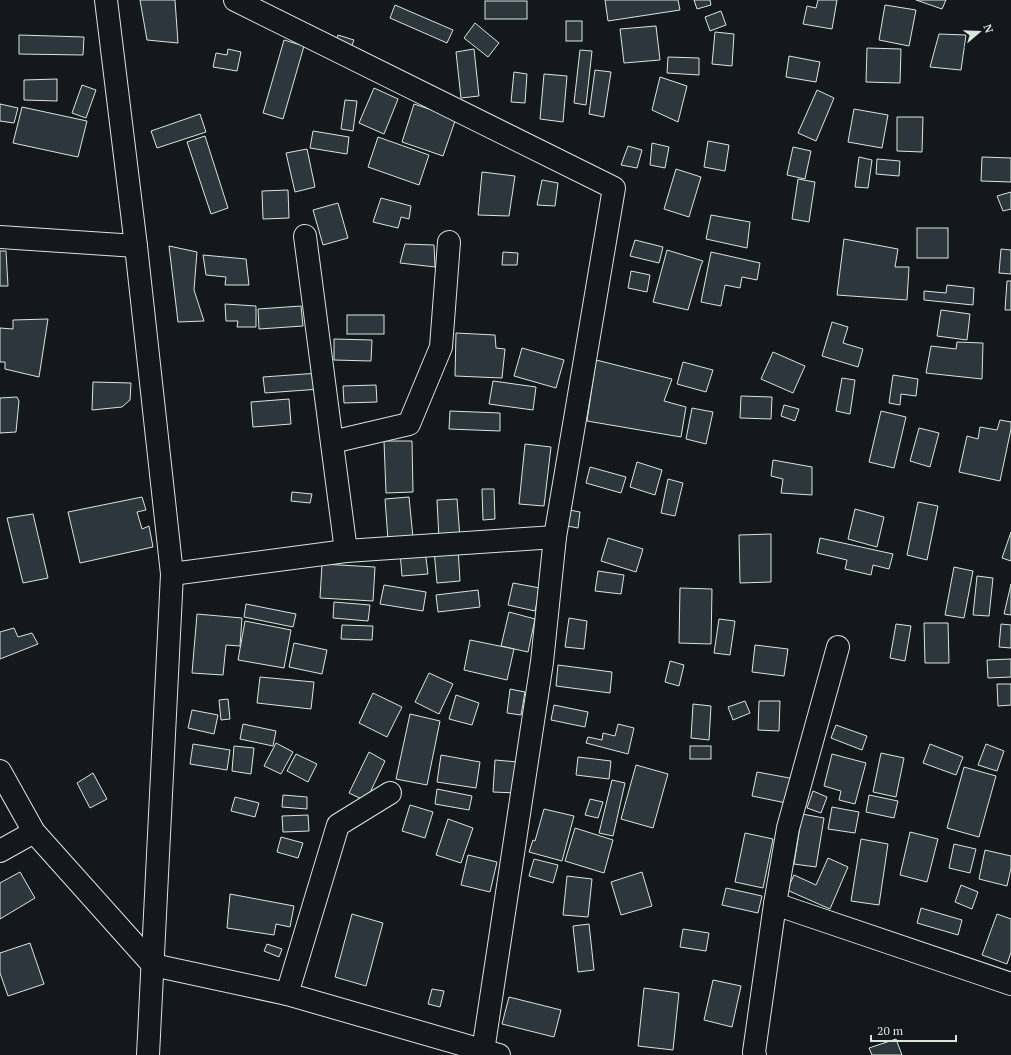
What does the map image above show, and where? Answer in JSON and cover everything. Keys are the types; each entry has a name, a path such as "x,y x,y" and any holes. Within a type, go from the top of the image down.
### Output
{"street":[{"path":"106,0 136,246 172,574 148,1055"},
{"path":"0,771 34,832 153,965 287,994 491,1053 542,662 555,537 614,188 235,0"},
{"path":"305,236 346,551"},
{"path":"0,237 136,246"},
{"path":"332,442 409,424 441,347 448,242"},
{"path":"172,574 346,551 555,537"},
{"path":"755,1055 754,1052 775,904 788,828 838,648"},
{"path":"287,994 338,825 390,793"},
{"path":"0,851 34,832"},
{"path":"775,904 1011,984"}],"building":[{"path":"140,0 175,0 178,43 147,40"},
{"path":"605,0 678,0 680,10 608,21"},
{"path":"694,0 710,0 711,5 697,9"},
{"path":"818,0 837,0 832,29 803,24 807,6 816,8"},
{"path":"916,0 946,0 942,9"},
{"path":"485,1 527,1 527,19 485,19"},
{"path":"395,5 453,30 447,43 390,18"},
{"path":"885,5 916,10 909,46 879,40"},
{"path":"721,11 726,25 710,31 705,17"},
{"path":"566,21 582,21 582,41 566,41"},
{"path":"475,23 499,43 488,57 464,38"},
{"path":"656,26 660,60 624,63 620,29"},
{"path":"715,32 734,34 732,66 712,64"},
{"path":"939,34 966,35 961,70 930,67"},
{"path":"19,35 84,37 83,55 19,54"},
{"path":"338,35 354,40 349,53 333,48"},
{"path":"284,40 304,46 283,119 263,113"},
{"path":"867,48 901,49 900,83 866,82"},
{"path":"228,49 241,52 237,71 213,67 216,53 227,55"},
{"path":"474,49 479,96 461,98 456,52"},
{"path":"580,50 592,51 586,105 574,103"},
{"path":"789,56 820,62 816,82 786,77"},
{"path":"668,57 699,58 699,75 667,73"},
{"path":"595,70 611,72 604,117 589,114"},
{"path":"514,72 527,74 525,103 511,102"},
{"path":"544,74 567,76 563,122 540,119"},
{"path":"660,77 687,86 678,122 652,110"},
{"path":"57,79 57,101 24,100 24,80"},
{"path":"82,85 96,90 86,118 72,113"},
{"path":"374,88 398,99 384,134 359,123"},
{"path":"817,90 834,98 816,141 798,133"},
{"path":"345,100 357,101 353,131 341,129"},
{"path":"0,104 18,108 14,123 0,121"},
{"path":"414,104 456,118 443,156 402,142"},
{"path":"22,107 87,121 78,157 13,143"},
{"path":"854,109 888,115 882,148 848,142"},
{"path":"200,114 206,132 157,148 151,131"},
{"path":"897,117 923,117 922,152 897,151"},
{"path":"313,131 349,137 347,154 310,148"},
{"path":"205,136 228,208 211,214 187,142"},
{"path":"378,137 429,155 419,185 368,167"},
{"path":"708,141 729,145 725,171 704,167"},
{"path":"652,143 669,147 665,168 650,165"},
{"path":"628,146 642,150 637,168 621,165"},
{"path":"793,147 811,151 805,179 787,175"},
{"path":"307,149 315,187 295,192 286,153"},
{"path":"859,157 872,160 868,188 855,187"},
{"path":"982,157 1011,158 1011,182 981,181"},
{"path":"877,159 900,161 899,176 876,174"},
{"path":"676,169 701,177 689,217 664,209"},
{"path":"482,172 515,176 509,216 478,215"},
{"path":"798,179 815,182 809,222 792,219"},
{"path":"542,180 558,183 555,206 537,205"},
{"path":"288,190 289,218 263,219 262,191"},
{"path":"1011,192 1011,209 1003,211 997,196"},
{"path":"381,198 411,206 409,219 401,217 398,228 373,222"},
{"path":"338,203 348,238 323,245 313,210"},
{"path":"711,215 750,222 747,248 706,239"},
{"path":"917,228 948,228 948,258 917,258"},
{"path":"844,239 898,249 895,267 909,267 907,300 837,295"},
{"path":"635,240 663,247 659,263 630,256"},
{"path":"405,244 434,245 435,267 400,263"},
{"path":"169,246 197,252 194,290 204,321 178,322"},
{"path":"1001,249 1011,250 1011,274 999,273"},
{"path":"667,250 703,261 688,310 653,302"},
{"path":"0,251 6,251 8,286 0,286"},
{"path":"503,252 518,253 517,265 502,265"},
{"path":"711,252 760,263 757,280 742,277 740,288 725,285 721,306 701,302"},
{"path":"203,255 246,259 249,285 225,285 226,277 206,275"},
{"path":"631,271 650,275 647,292 628,288"},
{"path":"1007,281 1011,281 1011,310 1005,310"},
{"path":"947,285 974,288 973,305 924,300 924,291 946,293"},
{"path":"225,304 256,306 256,327 237,327 238,321 226,321"},
{"path":"301,306 303,326 259,329 258,309"},
{"path":"941,310 970,314 967,340 937,336"},
{"path":"347,315 384,315 384,334 347,334"},
{"path":"48,319 39,377 5,369 5,362 0,362 0,328 13,329 13,320"},
{"path":"832,322 848,327 843,343 863,349 858,367 822,356"},
{"path":"456,333 495,335 496,348 505,349 502,378 455,376"},
{"path":"334,339 372,340 371,361 334,360"},
{"path":"957,342 983,343 982,379 926,373 931,346 956,349"},
{"path":"522,348 564,360 556,388 514,376"},
{"path":"773,352 805,366 793,393 761,379"},
{"path":"596,360 672,379 664,401 686,407 681,437 587,421"},
{"path":"683,362 713,370 706,392 677,384"},
{"path":"319,373 320,389 265,393 263,377"},
{"path":"893,375 918,379 916,396 901,394 900,405 889,403"},
{"path":"842,378 855,380 850,414 836,411"},
{"path":"493,381 536,387 533,410 489,404"},
{"path":"93,382 131,383 130,400 122,407 92,410"},
{"path":"376,385 377,402 344,403 343,386"},
{"path":"741,396 772,397 771,419 740,418"},
{"path":"17,397 19,401 16,432 0,433 0,398"},
{"path":"289,399 291,424 253,427 251,402"},
{"path":"784,405 799,409 795,421 781,416"},
{"path":"692,408 713,412 706,444 686,439"},
{"path":"450,411 500,413 500,431 449,429"},
{"path":"881,411 906,417 894,468 869,462"},
{"path":"1000,420 1011,422 1011,429 1000,481 959,472 967,436 978,439 980,427 997,430"},
{"path":"919,428 939,433 930,467 910,461"},
{"path":"384,441 412,441 413,492 386,493"},
{"path":"525,444 551,447 544,506 519,504"},
{"path":"773,460 812,467 812,495 781,493 783,479 771,476"},
{"path":"637,462 662,470 655,495 630,487"},
{"path":"590,467 626,477 621,493 586,483"},
{"path":"668,479 683,483 675,516 661,513"},
{"path":"482,489 494,489 495,519 483,520"},
{"path":"292,492 312,494 310,503 291,501"},
{"path":"142,497 146,510 137,512 142,529 149,526 153,547 80,563 68,512"},
{"path":"409,497 413,538 388,540 385,499"},
{"path":"457,499 460,538 439,539 437,500"},
{"path":"918,502 938,506 927,560 907,555"},
{"path":"564,509 580,512 578,528 562,525"},
{"path":"855,509 884,517 877,547 848,539"},
{"path":"33,514 48,578 23,583 7,518"},
{"path":"1011,532 1011,561 1002,558"},
{"path":"771,534 771,582 740,583 739,535"},
{"path":"608,538 643,549 636,572 601,561"},
{"path":"820,538 893,554 889,569 873,565 871,575 845,569 847,560 817,553"},
{"path":"458,548 460,581 437,583 434,550"},
{"path":"425,550 428,574 402,576 400,552"},
{"path":"322,564 375,567 373,601 320,598"},
{"path":"954,567 973,571 964,618 945,615"},
{"path":"598,571 624,575 621,594 595,591"},
{"path":"977,576 993,578 989,616 973,615"},
{"path":"513,583 540,588 535,611 508,605"},
{"path":"1011,584 1011,615 1004,614"},
{"path":"384,585 426,592 423,611 380,604"},
{"path":"680,588 712,589 711,644 679,643"},
{"path":"478,590 480,607 438,612 436,595"},
{"path":"334,602 370,605 368,621 333,618"},
{"path":"246,604 296,614 293,627 244,617"},
{"path":"509,612 535,619 528,652 501,646"},
{"path":"197,614 242,618 240,646 226,645 223,675 192,673"},
{"path":"569,618 587,621 584,649 565,647"},
{"path":"719,619 735,621 730,655 714,653"},
{"path":"245,621 291,630 284,668 238,660"},
{"path":"924,623 948,623 949,663 925,663"},
{"path":"896,624 911,626 905,661 890,658"},
{"path":"1001,624 1011,625 1011,648 999,647"},
{"path":"342,625 373,626 372,640 341,639"},
{"path":"14,628 18,637 32,633 38,644 0,659 0,632"},
{"path":"470,640 514,649 507,680 464,670"},
{"path":"294,643 327,650 322,674 289,667"},
{"path":"755,645 788,649 784,676 752,672"},
{"path":"1011,659 1011,677 988,678 987,660"},
{"path":"670,661 684,665 679,686 665,682"},
{"path":"558,665 612,672 610,693 556,686"},
{"path":"429,673 453,684 439,714 415,702"},
{"path":"260,677 314,682 311,709 257,703"},
{"path":"997,684 1011,684 1011,705 998,706"},
{"path":"510,689 525,692 521,715 507,713"},
{"path":"373,693 402,707 387,737 359,723"},
{"path":"456,695 479,703 472,725 449,719"},
{"path":"228,699 230,719 221,720 219,700"},
{"path":"745,701 750,713 733,720 728,707"},
{"path":"759,701 780,701 779,731 758,730"},
{"path":"693,704 711,706 709,740 691,738"},
{"path":"554,705 588,712 585,727 551,720"},
{"path":"192,710 218,715 214,734 188,728"},
{"path":"410,714 440,721 427,785 396,779"},
{"path":"243,724 276,731 273,746 240,739"},
{"path":"618,724 634,728 628,754 586,743 588,737 602,740 603,733 615,736"},
{"path":"836,725 867,736 862,750 831,738"},
{"path":"276,743 293,752 281,774 264,766"},
{"path":"193,744 230,750 227,770 190,764"},
{"path":"930,744 963,757 956,775 923,763"},
{"path":"986,744 1004,751 997,771 978,765"},
{"path":"234,746 254,748 251,774 232,771"},
{"path":"690,746 711,746 711,759 690,759"},
{"path":"369,752 385,761 366,801 349,793"},
{"path":"881,753 904,758 896,797 873,792"},
{"path":"296,754 317,764 308,782 287,771"},
{"path":"832,754 866,763 855,804 839,800 841,791 824,786"},
{"path":"441,755 480,762 476,788 437,782"},
{"path":"578,757 611,761 609,779 576,775"},
{"path":"495,760 518,762 516,793 493,792"},
{"path":"636,765 668,774 653,828 621,819"},
{"path":"964,767 996,776 979,837 947,828"},
{"path":"757,772 795,779 791,804 752,796"},
{"path":"93,773 107,799 90,808 77,783"},
{"path":"612,780 625,783 613,836 599,833"},
{"path":"437,789 472,796 469,810 435,804"},
{"path":"813,791 827,797 821,813 807,808"},
{"path":"283,795 307,797 307,809 282,807"},
{"path":"869,795 898,801 894,818 866,812"},
{"path":"235,797 259,803 255,817 231,811"},
{"path":"590,799 603,802 598,818 585,815"},
{"path":"410,805 433,812 425,838 402,831"},
{"path":"832,807 859,812 855,833 828,829"},
{"path":"544,809 574,816 562,861 529,852 533,840 535,841"},
{"path":"802,814 824,818 816,867 794,864"},
{"path":"308,815 309,831 283,832 282,816"},
{"path":"448,819 473,828 461,863 436,855"},
{"path":"575,828 613,840 604,873 565,861"},
{"path":"910,832 938,839 927,882 900,875"},
{"path":"745,833 773,839 763,888 735,882"},
{"path":"281,837 303,843 298,858 277,852"},
{"path":"861,839 888,844 879,905 851,901"},
{"path":"954,844 976,849 970,873 949,868"},
{"path":"985,850 1011,856 1011,868 1007,886 979,879"},
{"path":"468,855 497,862 490,892 461,885"},
{"path":"828,858 848,867 830,909 787,890 794,875 816,885"},
{"path":"534,859 558,865 553,883 529,876"},
{"path":"20,872 35,898 0,919 0,883"},
{"path":"642,872 652,906 621,915 611,882"},
{"path":"567,876 592,879 588,917 563,915"},
{"path":"961,885 978,892 972,909 955,902"},
{"path":"726,888 762,896 758,913 722,905"},
{"path":"230,894 294,906 290,927 276,924 274,935 227,928"},
{"path":"921,908 962,920 958,935 917,923"},
{"path":"352,914 383,923 366,986 335,977"},
{"path":"997,914 1011,919 1011,952 1007,964 982,955"},
{"path":"589,924 594,970 578,972 573,926"},
{"path":"683,929 709,933 706,951 680,947"},
{"path":"30,943 44,984 8,996 0,973 0,953"},
{"path":"267,944 282,949 279,957 264,951"},
{"path":"713,980 741,986 732,1027 704,1020"},
{"path":"644,988 679,993 673,1050 638,1046"},
{"path":"432,989 444,991 440,1007 428,1004"},
{"path":"509,997 561,1010 554,1037 502,1024"},
{"path":"896,1039 902,1055 872,1055 869,1048"}]}
